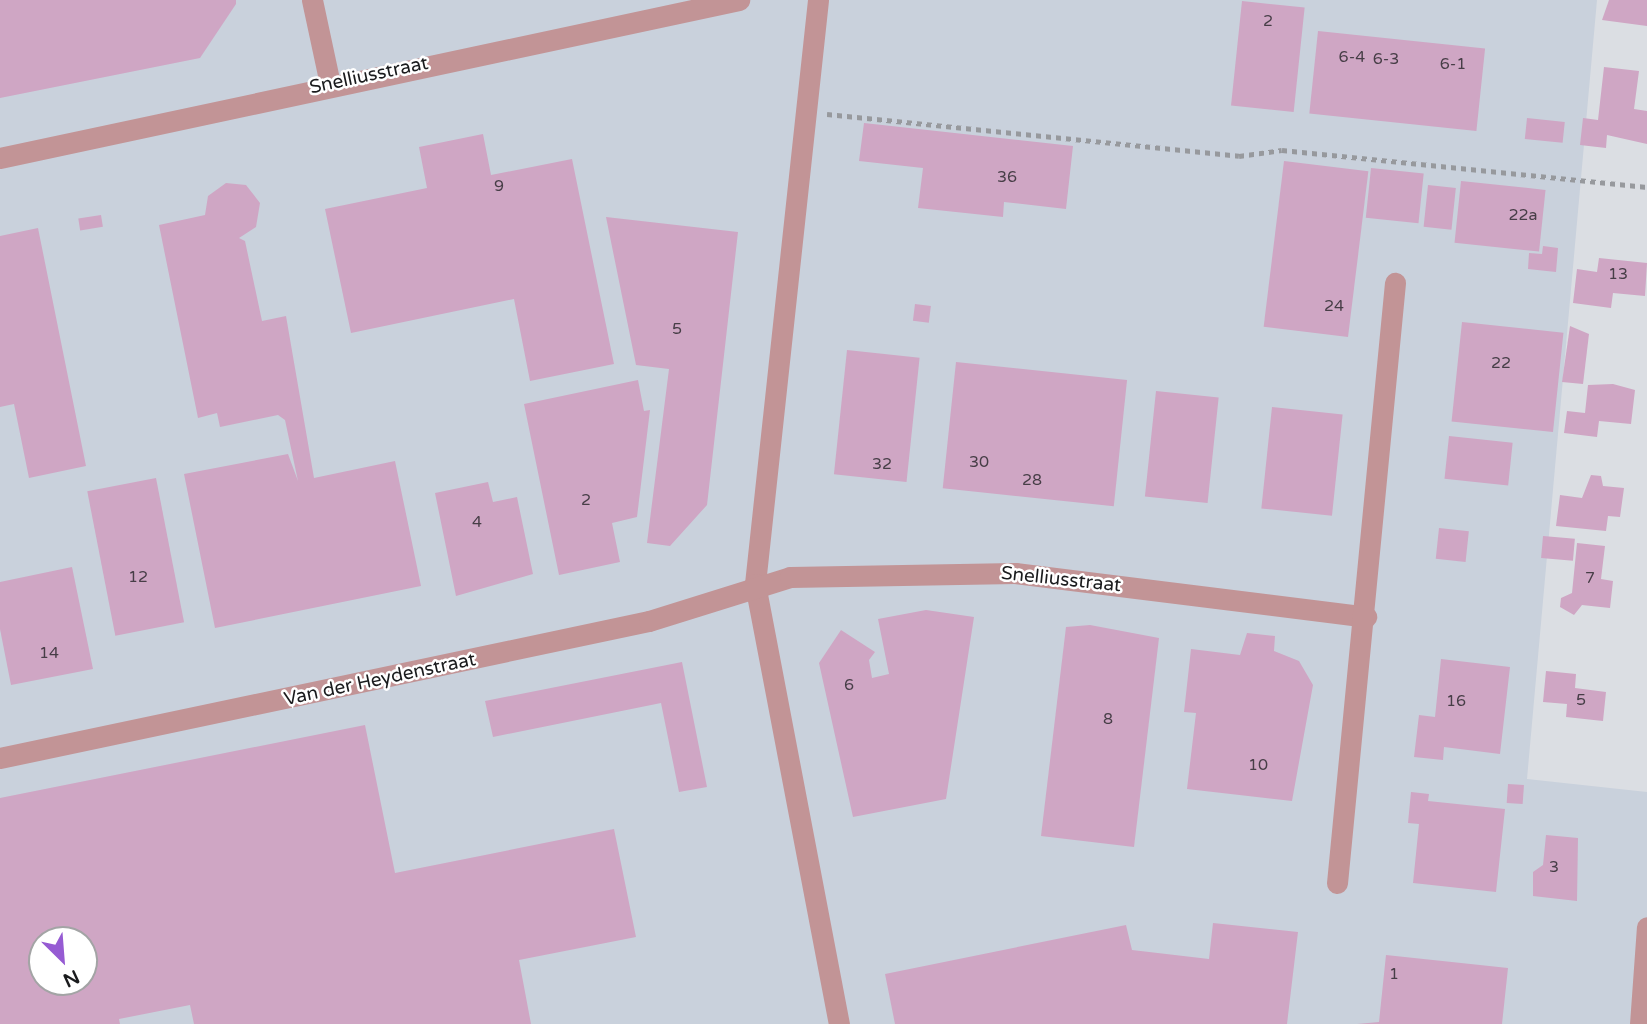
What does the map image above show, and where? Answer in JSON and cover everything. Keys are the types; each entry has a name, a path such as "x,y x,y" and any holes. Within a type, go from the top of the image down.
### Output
{"street":[{"path":"312,0 330,84"},
{"name":"Snelliusstraat","path":"0,158 330,84 739,0"},
{"path":"818,0 755,584 839,1024"},
{"path":"1337,883 1366,617 1395,283"},
{"name":"Snelliusstraat","path":"755,584 876,573 1015,573 1366,617"},
{"name":"Van der Heydenstraat","path":"0,758 622,627 755,584"},
{"path":"1640,1024 1647,927"}],"path":[{"path":"805,112 1239,156 1282,150 1647,187"}],"shaded area":[{"path":"0,0 1597,0 1527,779 1647,792 1647,1024 0,1024"}],"building":[{"path":"0,0 236,0 236,4 200,58 0,98"},
{"path":"1609,0 1647,0 1647,26 1602,20"},
{"path":"1242,1 1305,8 1294,112 1231,105"},
{"path":"1318,31 1485,49 1476,131 1309,114"},
{"path":"1604,67 1639,71 1634,109 1647,111 1647,144 1607,135 1606,148 1580,145 1583,118 1598,120"},
{"path":"1527,118 1565,122 1563,143 1525,139"},
{"path":"864,123 1073,146 1066,209 1004,202 1003,217 918,208 923,168 859,161"},
{"path":"483,134 491,175 572,159 614,364 530,381 514,299 351,333 325,209 427,188 419,147"},
{"path":"1284,161 1368,171 1348,337 1264,327"},
{"path":"1371,168 1424,174 1418,223 1366,218"},
{"path":"1461,181 1546,190 1539,252 1455,243"},
{"path":"226,183 246,185 260,203 256,227 239,238 245,241 262,321 286,316 314,478 395,461 421,586 215,628 184,474 288,454 298,481 285,420 278,415 220,427 217,413 198,418 159,225 205,215 208,196"},
{"path":"1428,185 1456,188 1451,230 1424,227"},
{"path":"101,215 103,227 80,230 78,219"},
{"path":"606,217 738,232 707,505 670,546 647,543 669,369 636,365"},
{"path":"38,228 86,466 29,478 14,404 0,407 0,236"},
{"path":"1543,246 1558,248 1556,272 1528,269 1529,253 1542,254"},
{"path":"1599,258 1647,263 1645,296 1613,293 1611,308 1573,303 1577,269 1597,272"},
{"path":"915,304 931,306 929,323 913,321"},
{"path":"1462,322 1563,333 1553,432 1452,421"},
{"path":"1570,326 1589,334 1583,384 1562,382"},
{"path":"847,350 920,358 907,482 834,474"},
{"path":"956,362 1127,380 1114,506 943,488"},
{"path":"638,380 644,411 650,410 637,517 612,523 620,562 559,575 524,404"},
{"path":"1613,384 1635,390 1631,424 1599,421 1597,437 1564,433 1567,411 1585,413 1588,385"},
{"path":"1156,391 1219,398 1208,503 1145,496"},
{"path":"1272,407 1343,414 1332,516 1261,508"},
{"path":"1449,436 1513,443 1508,485 1445,479"},
{"path":"1591,475 1601,476 1603,486 1624,488 1620,517 1608,516 1606,531 1556,526 1560,495 1582,498"},
{"path":"156,478 184,622 115,636 87,491"},
{"path":"488,482 493,502 517,497 533,574 456,596 435,493"},
{"path":"1439,528 1469,531 1466,562 1436,559"},
{"path":"1543,536 1575,539 1573,561 1541,558"},
{"path":"1577,543 1605,546 1601,579 1613,581 1610,608 1582,605 1574,615 1560,607 1561,598 1572,593"},
{"path":"72,567 93,669 11,685 0,629 0,582"},
{"path":"926,610 974,617 946,799 853,817 819,663 841,630 875,652 869,660 872,678 889,674 878,619"},
{"path":"1090,625 1159,638 1134,847 1041,836 1066,627"},
{"path":"1247,633 1275,636 1274,651 1299,661 1313,685 1292,801 1187,789 1196,713 1184,712 1191,649 1240,655"},
{"path":"1441,659 1510,667 1500,754 1444,747 1443,760 1414,757 1419,715 1435,717"},
{"path":"682,662 707,787 679,792 661,703 493,737 485,701"},
{"path":"1546,671 1576,674 1575,688 1606,692 1603,721 1566,717 1567,704 1543,702"},
{"path":"365,725 395,873 614,829 636,937 519,960 531,1024 194,1024 190,1005 119,1019 120,1024 0,1024 0,798"},
{"path":"1508,784 1524,785 1523,804 1507,803"},
{"path":"1411,792 1429,794 1428,801 1505,809 1496,892 1413,883 1419,824 1408,823"},
{"path":"1546,835 1578,838 1577,901 1533,896 1533,872 1543,865"},
{"path":"1213,923 1298,932 1287,1024 895,1024 885,974 1126,925 1132,950 1209,959"},
{"path":"1386,955 1508,968 1502,1024 1357,1024 1379,1022"}]}
